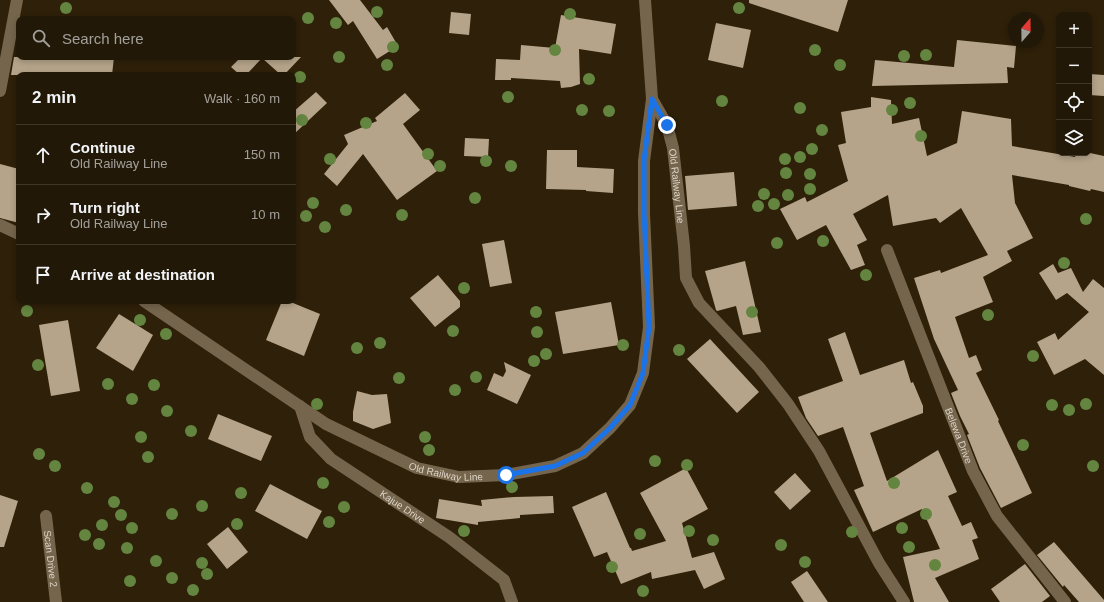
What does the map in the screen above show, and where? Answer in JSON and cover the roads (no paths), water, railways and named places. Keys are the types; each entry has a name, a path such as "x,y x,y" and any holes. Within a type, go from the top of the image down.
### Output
{"street":[{"path":"0,91 17,0"},
{"name":"Old Railway Line","path":"148,304 326,424 417,468 458,477 506,475 555,466 583,453 610,428 630,405 643,373 649,327 644,213 644,160 652,99 645,0"},
{"name":"Old Railway Line","path":"652,99 667,125 673,148 686,278 699,303 759,367 788,404 814,444 879,563 904,602"},
{"path":"0,225 16,233"},
{"name":"Belewa Drive","path":"887,250 973,470 997,516 1065,602"},
{"name":"Kajue Drive","path":"300,406 310,437 331,459 454,541 504,580 512,602"},
{"name":"Scan Drive 2","path":"46,516 56,602"}]}
